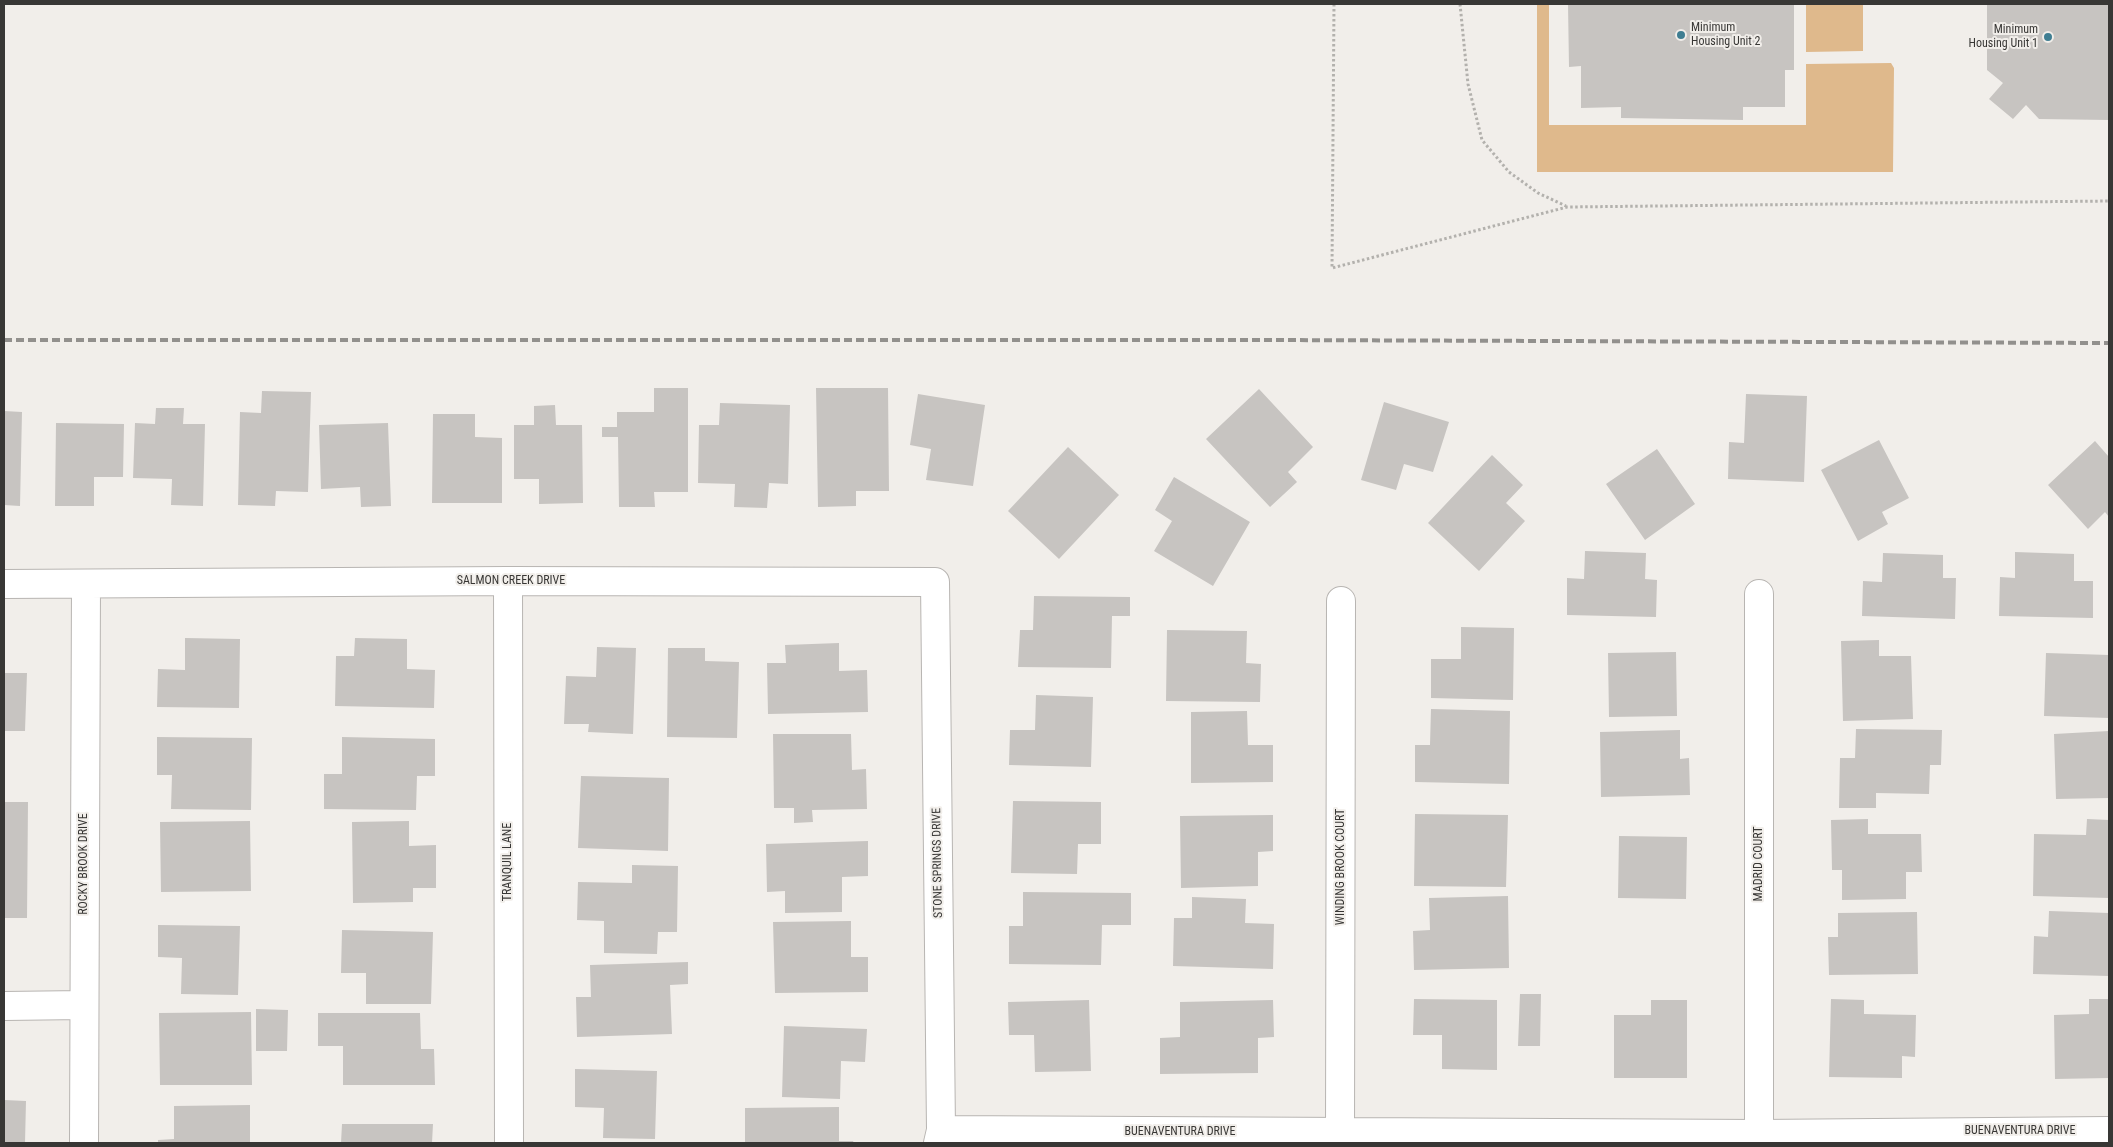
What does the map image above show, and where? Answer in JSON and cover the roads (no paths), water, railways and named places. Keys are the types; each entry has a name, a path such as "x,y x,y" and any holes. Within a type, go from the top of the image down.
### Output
{"street":[{"name":"SALMON CREEK DRIVE","path":"4,584 508,581 935,582"},
{"name":"TRANQUIL LANE","path":"508,581 509,1143"},
{"name":"STONE SPRINGS DRIVE","path":"935,582 940,1137"},
{"name":"ROCKY BROOK DRIVE","path":"84,1143 86,584"},
{"name":"MADRID COURT","path":"1759,594 1759,1134"},
{"name":"WINDING BROOK COURT","path":"1340,1133 1341,601"},
{"path":"4,1006 83,1005"},
{"name":"BUENAVENTURA DRIVE","path":"940,1137 1340,1133 1759,1134 2109,1131"}],"railway":[{"path":"4,340 1272,340 2109,343"}],"place":[{"name":"Minimum Housing Unit 2","path":"1681,35"},
{"name":"Minimum Housing Unit 1","path":"2048,37"}]}
